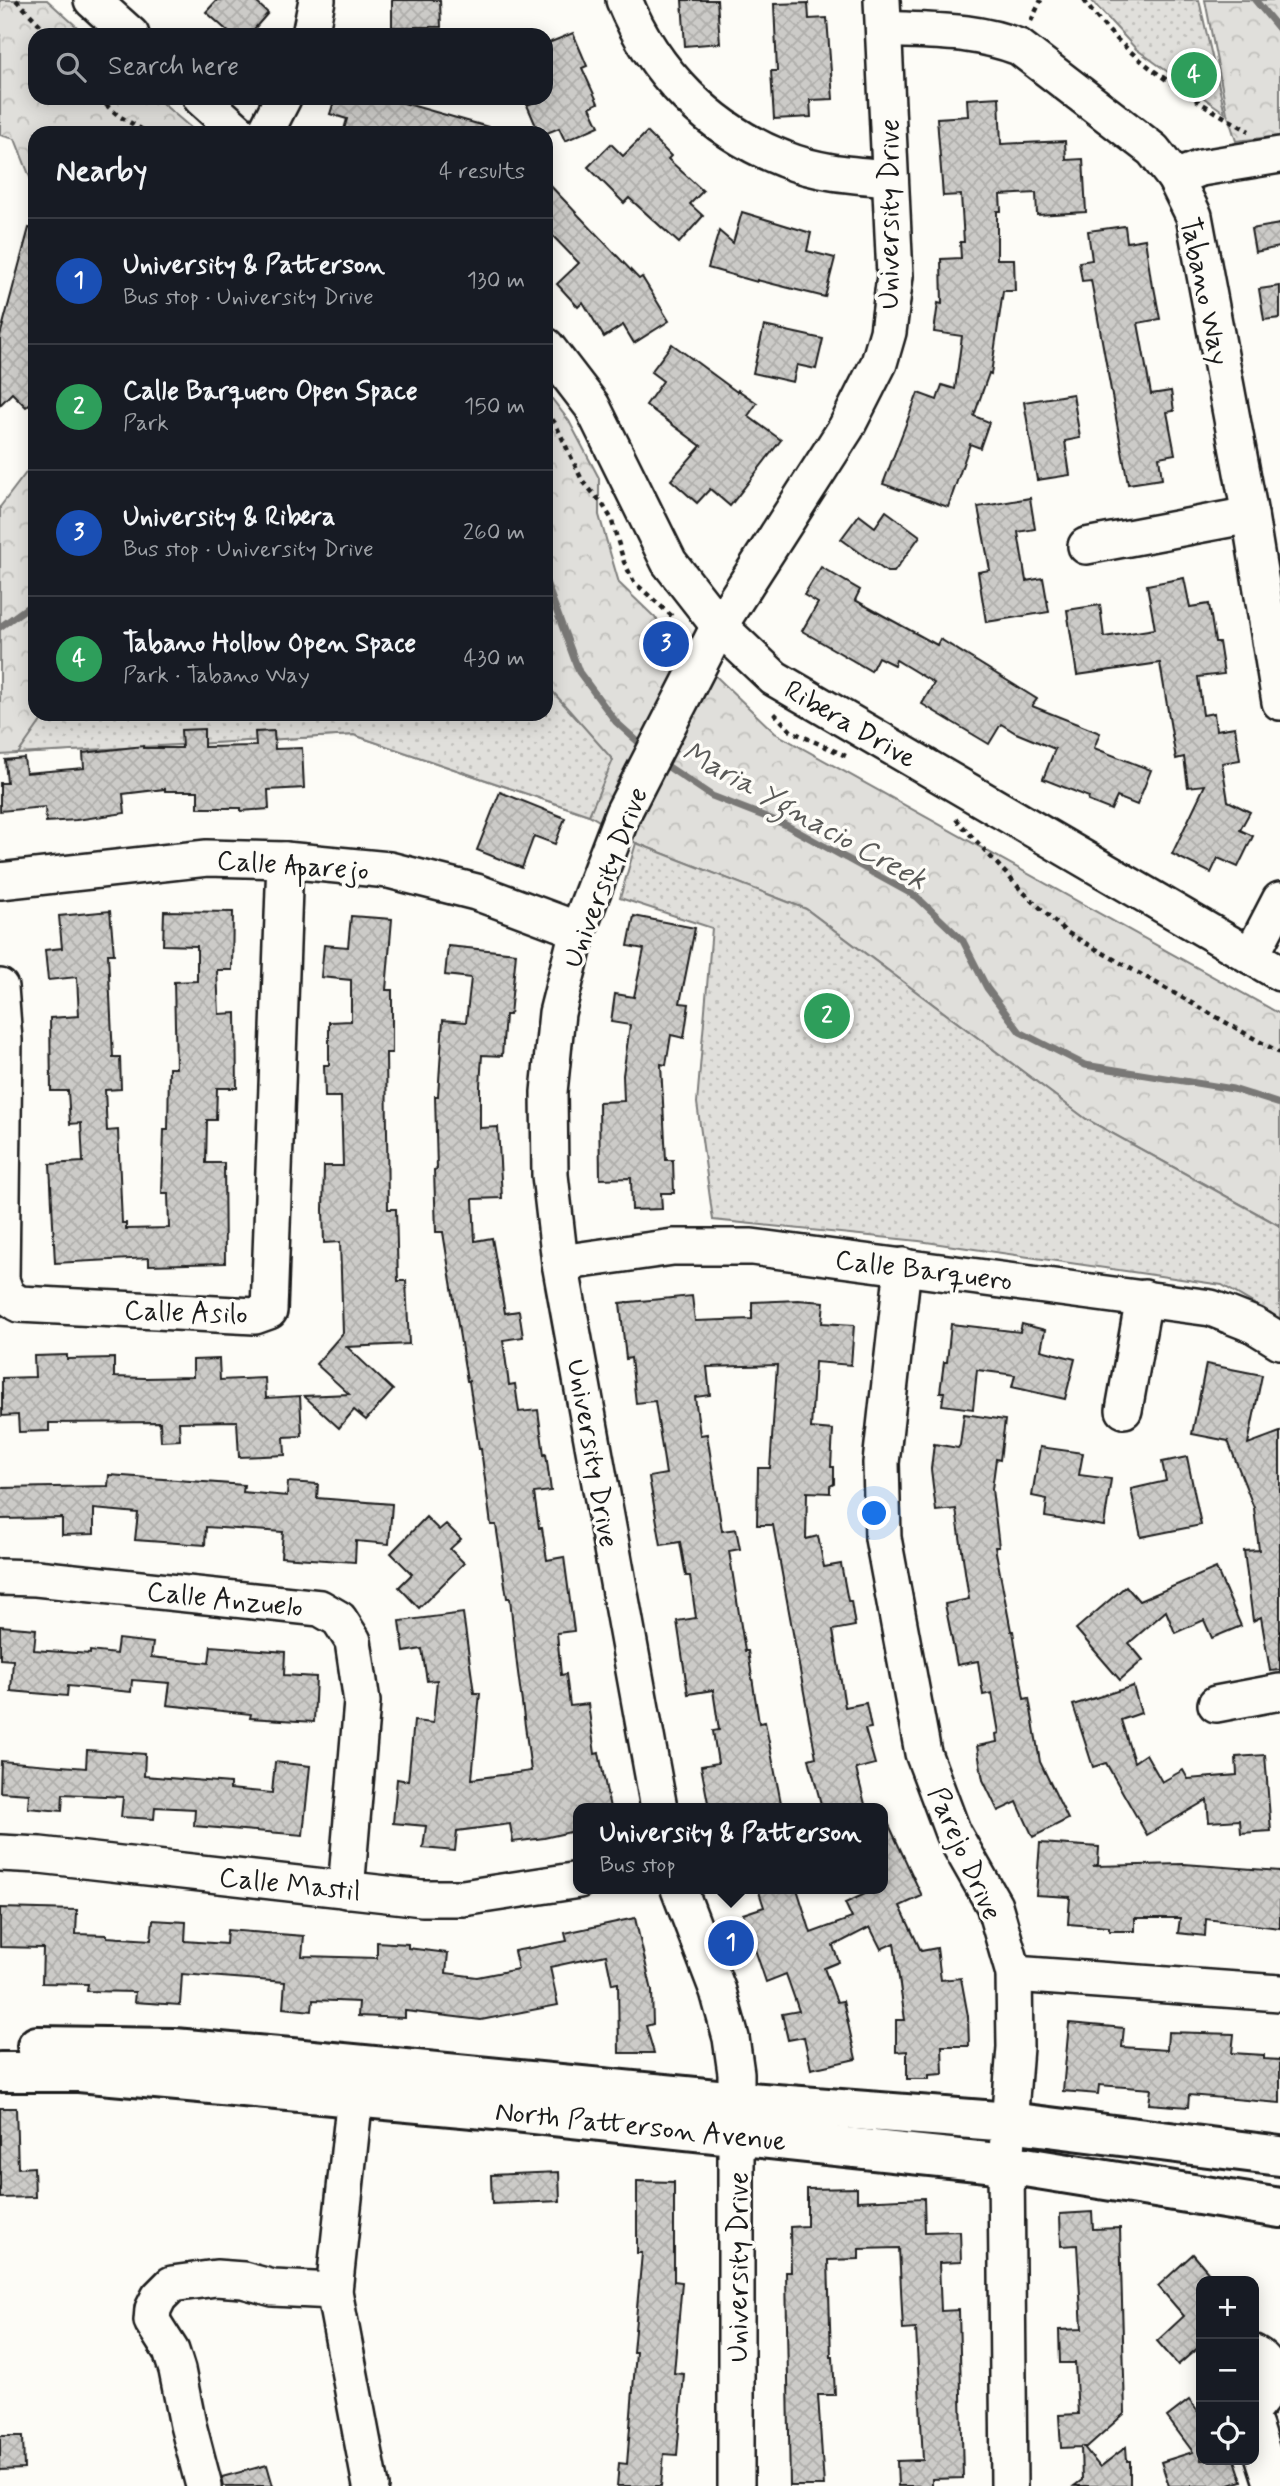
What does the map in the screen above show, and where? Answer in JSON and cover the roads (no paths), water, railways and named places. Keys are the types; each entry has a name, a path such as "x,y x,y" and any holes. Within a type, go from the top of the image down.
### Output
{"main road":[{"name":"North Patterson Avenue","path":"0,2047 95,2045 174,2048 356,2081"},
{"name":"North Patterson Avenue","path":"0,2072 356,2081 736,2118 1280,2208"},
{"name":"North Patterson Avenue","path":"736,2118 1010,2122 1280,2156"}],"street":[{"path":"92,0 123,28"},
{"path":"311,28 317,0"},
{"path":"624,0 652,54 674,81 689,99 734,134 785,160 841,174 890,178"},
{"name":"University Drive","path":"658,1803 560,1263 550,1175 549,1092 557,1013 578,930 623,813 719,626 846,428 879,363 888,332 895,276 883,15"},
{"name":"Tabano Way","path":"883,15 957,32 993,37 1019,47 1153,150 1175,178 1194,216 1250,515 1280,702"},
{"path":"209,105 232,126"},
{"path":"269,126 279,105"},
{"path":"1175,178 1268,145"},
{"name":"Ribera Drive","path":"553,354 592,406 669,562 719,626 774,678 1266,965"},
{"path":"1086,546 1250,515"},
{"name":"Calle Aparejo","path":"0,881 207,858 285,860 389,870 476,892 578,930"},
{"name":"Calle Asilo","path":"0,987 4,1040 1,1280 7,1296 19,1304 255,1316 269,1311 285,860"},
{"path":"1266,965 1280,900"},
{"name":"Calle Barquero","path":"560,1263 673,1247 752,1247 1211,1308 1254,1325 1280,1341"},
{"name":"Parejo Drive","path":"903,1266 881,1463 883,1538 923,1753 953,1833 994,1905 1014,1974 1015,2047 1006,2164 1009,2486"},
{"path":"1124,1410 1144,1298"},
{"name":"Calle Anzuelo","path":"0,1577 36,1577 320,1608 339,1619 353,1641 362,1702 346,1890"},
{"path":"1216,1704 1280,1692"},
{"name":"Calle Mastil","path":"0,1853 422,1898 463,1898 573,1881"},
{"name":"University Drive","path":"681,1894 719,1991 731,2038 736,2118 736,2486"},
{"path":"1014,1974 1280,1993"},
{"path":"356,2081 334,2291 370,2486"},
{"path":"205,2486 171,2351 152,2321 153,2309 159,2297 172,2284 216,2278 243,2280 273,2288 334,2291"},
{"path":"1259,2357 1266,2362 1271,2380 1269,2390 1259,2402"},
{"path":"1259,2443 1273,2486"}],"waterway":[{"path":"1255,0 1280,30"},
{"name":"Maria Ygnacio Creek","path":"553,601 579,672 616,722 646,749"},
{"name":"Maria Ygnacio Creek","path":"0,627 28,607"},
{"name":"Maria Ygnacio Creek","path":"661,762 712,796 784,824 917,897 963,941 987,988 1020,1032 1085,1065 1233,1089 1280,1104"}],"place":[{"name":"Tabano Hollow Open Space","path":"1194,75"},
{"name":"University & Ribera","path":"666,644"},
{"name":"Calle Barquero Open Space","path":"827,1016"},
{"name":"University & Patterson","path":"731,1943"}]}
